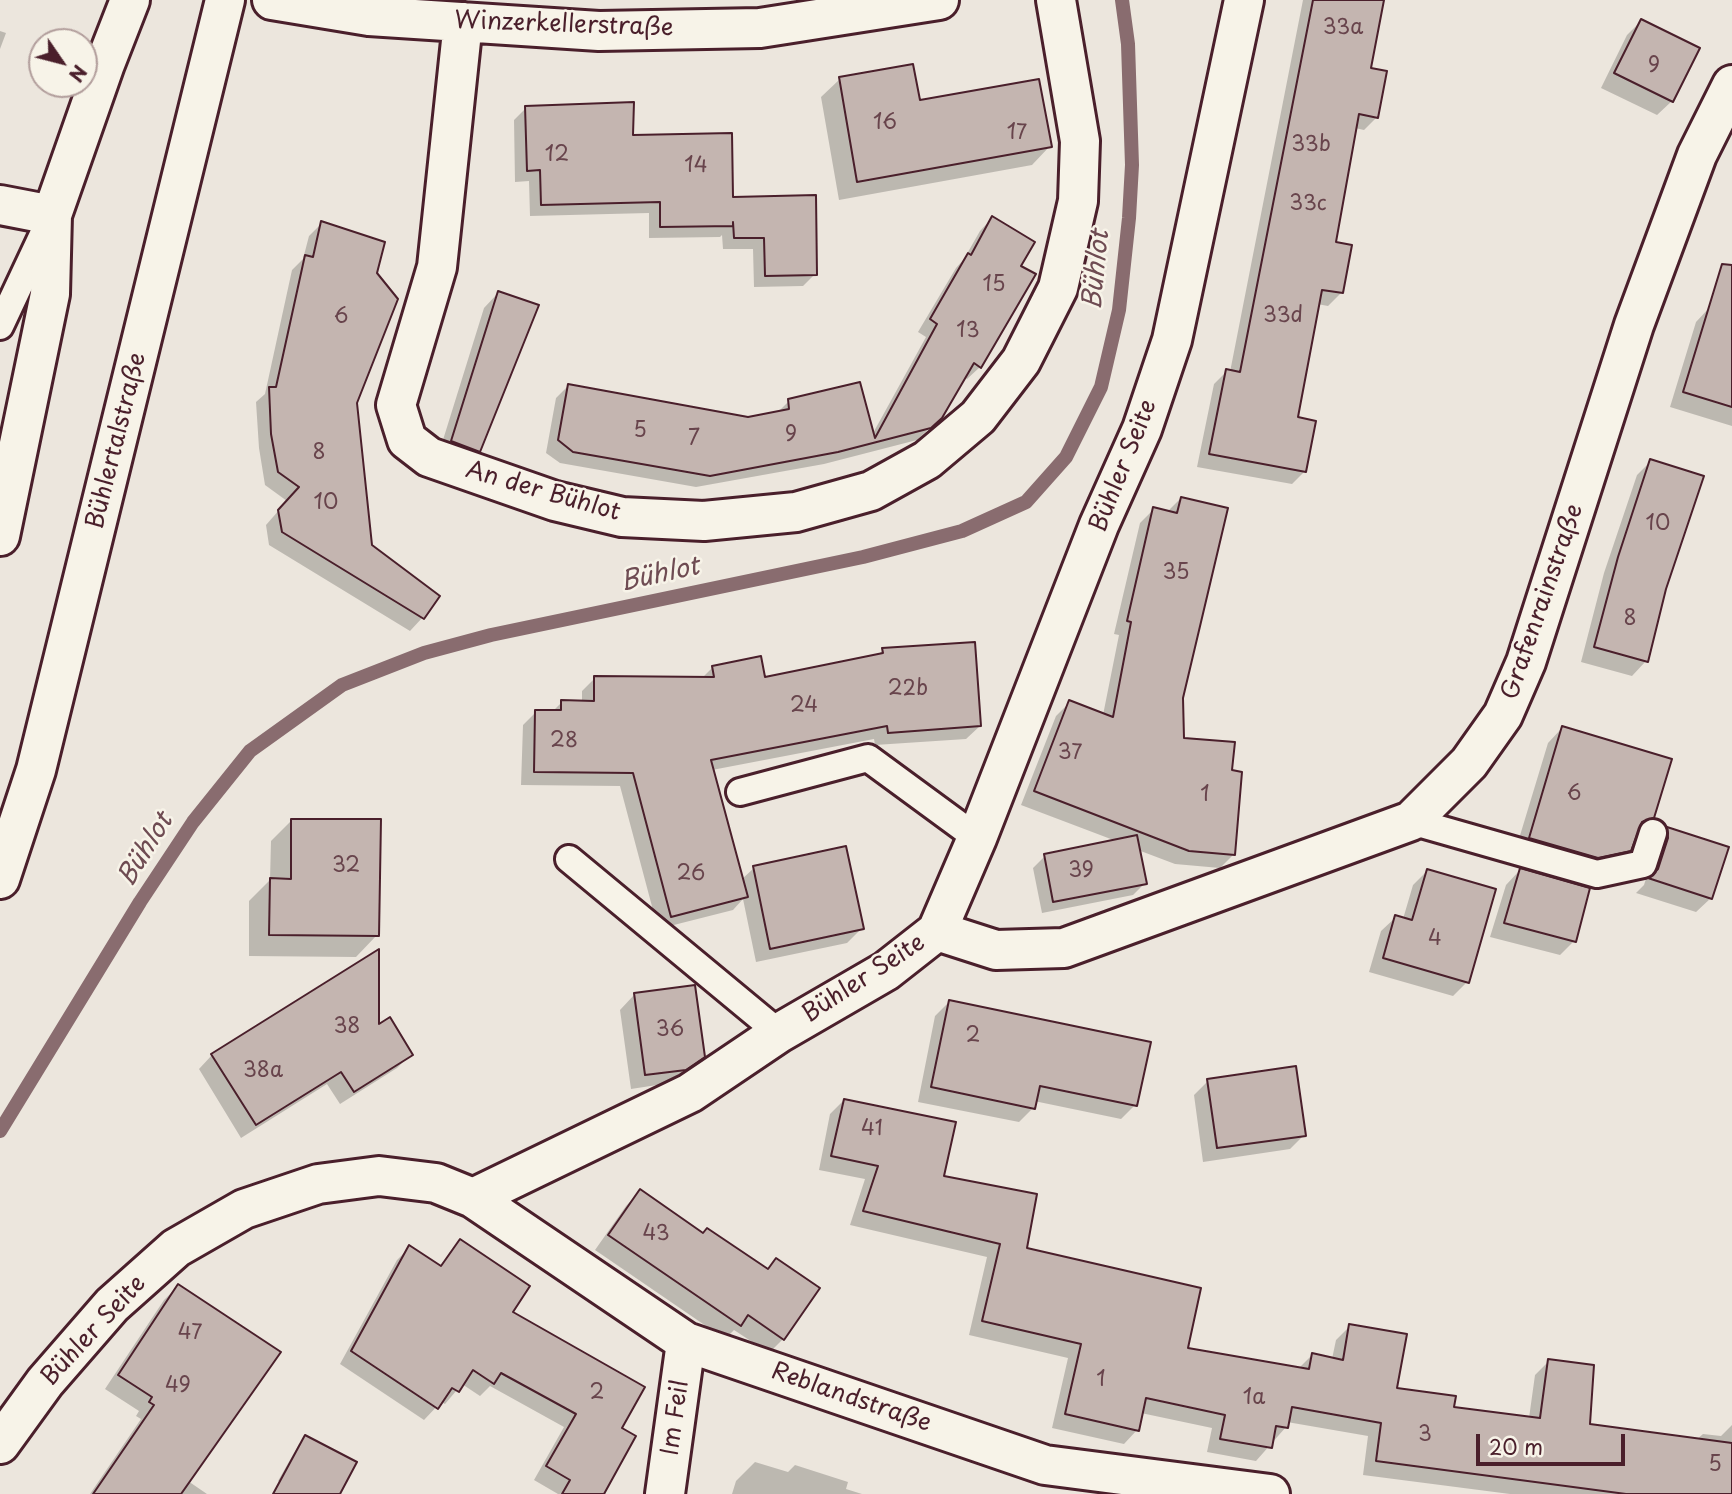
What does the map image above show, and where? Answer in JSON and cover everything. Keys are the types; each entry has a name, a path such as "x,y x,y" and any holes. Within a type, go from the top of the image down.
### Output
{"street":[{"path":"0,532 50,294 52,215 130,0"},
{"name":"Bühlertalstraße","path":"0,879 36,770 225,0"},
{"name":"Winzerkellerstraße","path":"272,0 369,16 599,31 758,14 939,0"},
{"name":"An der Bühlot","path":"463,22 437,267 396,405 407,440 429,457 555,501 622,517 704,521 796,512 871,491 927,460 978,417 1021,361 1058,288 1079,201 1080,141 1056,0"},
{"name":"Bühler Seite","path":"0,1444 46,1382 112,1305 176,1248 244,1209 318,1184 379,1176 436,1183 474,1198 690,1093 779,1033 886,971 937,931 978,838 1099,525 1142,429 1172,340 1244,0"},
{"name":"Grafenrainstraße","path":"937,931 996,950 1064,948 1411,821 1469,763 1503,715 1526,662 1634,325 1697,155 1732,85"},
{"path":"0,205 52,215"},
{"name":"Reblandstraße","path":"474,1198 686,1342 1045,1465 1270,1494"},
{"name":"Im Feil","path":"665,1494 686,1342"}],"lane":[{"path":"0,326 52,215"},
{"path":"740,792 868,758 978,838"},
{"path":"1411,821 1597,874 1643,864 1653,833"},
{"path":"569,859 779,1033"}],"building":[{"path":"1313,0 1384,0 1371,68 1387,71 1378,118 1359,114 1336,242 1352,245 1343,293 1322,290 1298,417 1316,421 1306,472 1209,454 1226,369 1240,372"},
{"path":"1641,19 1700,48 1673,102 1614,73"},
{"path":"913,64 920,100 1039,79 1052,147 857,182 839,77"},
{"path":"634,102 633,135 732,133 733,197 816,195 817,275 765,276 764,238 734,238 733,222 733,226 660,227 660,202 541,205 540,170 527,171 525,106"},
{"path":"992,216 1035,242 1021,266 1036,274 981,368 974,363 942,418 931,428 838,452 710,476 573,452 558,440 568,384 748,417 789,409 788,399 860,382 875,438 937,324 930,319 968,253 971,255"},
{"path":"321,221 385,242 377,273 398,299 357,403 372,545 440,596 424,619 282,532 278,510 299,487 278,472 271,434 269,387 276,387 305,255 313,257"},
{"path":"1722,264 1732,265 1732,407 1683,392"},
{"path":"498,291 539,305 480,452 451,441"},
{"path":"1650,459 1704,476 1666,589 1648,662 1594,647 1618,557"},
{"path":"1181,497 1228,508 1183,698 1184,738 1235,742 1232,770 1242,772 1235,855 1189,851 1034,791 1069,700 1113,717 1131,622 1127,621 1153,507 1177,513"},
{"path":"975,642 981,726 888,733 887,726 711,760 748,897 671,917 633,773 534,772 535,710 561,710 561,700 594,701 594,676 714,677 712,666 761,656 765,677 883,653 882,648"},
{"path":"1562,726 1672,759 1654,818 1642,822 1631,851 1598,858 1529,838"},
{"path":"291,819 381,819 379,936 269,935 270,878 291,879"},
{"path":"1667,827 1729,847 1712,899 1648,878 1658,869 1668,838"},
{"path":"1137,835 1147,884 1053,902 1044,854"},
{"path":"846,846 864,929 770,949 753,866"},
{"path":"1520,868 1590,888 1576,942 1504,923"},
{"path":"1427,869 1496,889 1469,983 1383,958 1395,915 1412,920"},
{"path":"379,949 379,1024 390,1017 413,1055 354,1092 341,1072 256,1125 211,1054"},
{"path":"695,985 705,1057 686,1070 645,1075 634,993"},
{"path":"949,1000 1151,1042 1137,1106 1040,1086 1035,1109 931,1087"},
{"path":"1296,1066 1306,1136 1217,1148 1207,1079"},
{"path":"844,1099 956,1122 944,1176 1037,1194 1027,1248 1201,1288 1188,1348 1309,1369 1312,1353 1343,1360 1349,1324 1407,1334 1397,1388 1456,1396 1454,1407 1540,1418 1548,1359 1594,1365 1590,1424 1732,1443 1732,1494 1626,1494 1376,1461 1381,1423 1292,1407 1288,1428 1276,1426 1272,1448 1220,1439 1225,1415 1146,1398 1139,1431 1065,1414 1081,1344 982,1321 1000,1244 863,1211 878,1166 831,1156"},
{"path":"640,1189 703,1233 707,1228 768,1269 776,1258 820,1288 784,1340 748,1315 741,1326 608,1235"},
{"path":"460,1239 530,1286 513,1312 645,1387 622,1428 636,1436 604,1494 562,1494 570,1480 546,1466 576,1414 501,1373 494,1384 473,1370 459,1392 452,1388 438,1409 351,1351 409,1245 441,1266"},
{"path":"178,1284 281,1352 181,1494 93,1494 154,1405 149,1402 152,1397 118,1375"},
{"path":"305,1435 357,1462 340,1494 273,1494"}],"waterway":[{"name":"Bühlot","path":"0,1131 140,902 193,822 250,751 342,685 424,653 491,635 863,557 962,531 1026,502 1066,457 1101,387 1119,310 1132,165 1128,44 1122,0"}]}
